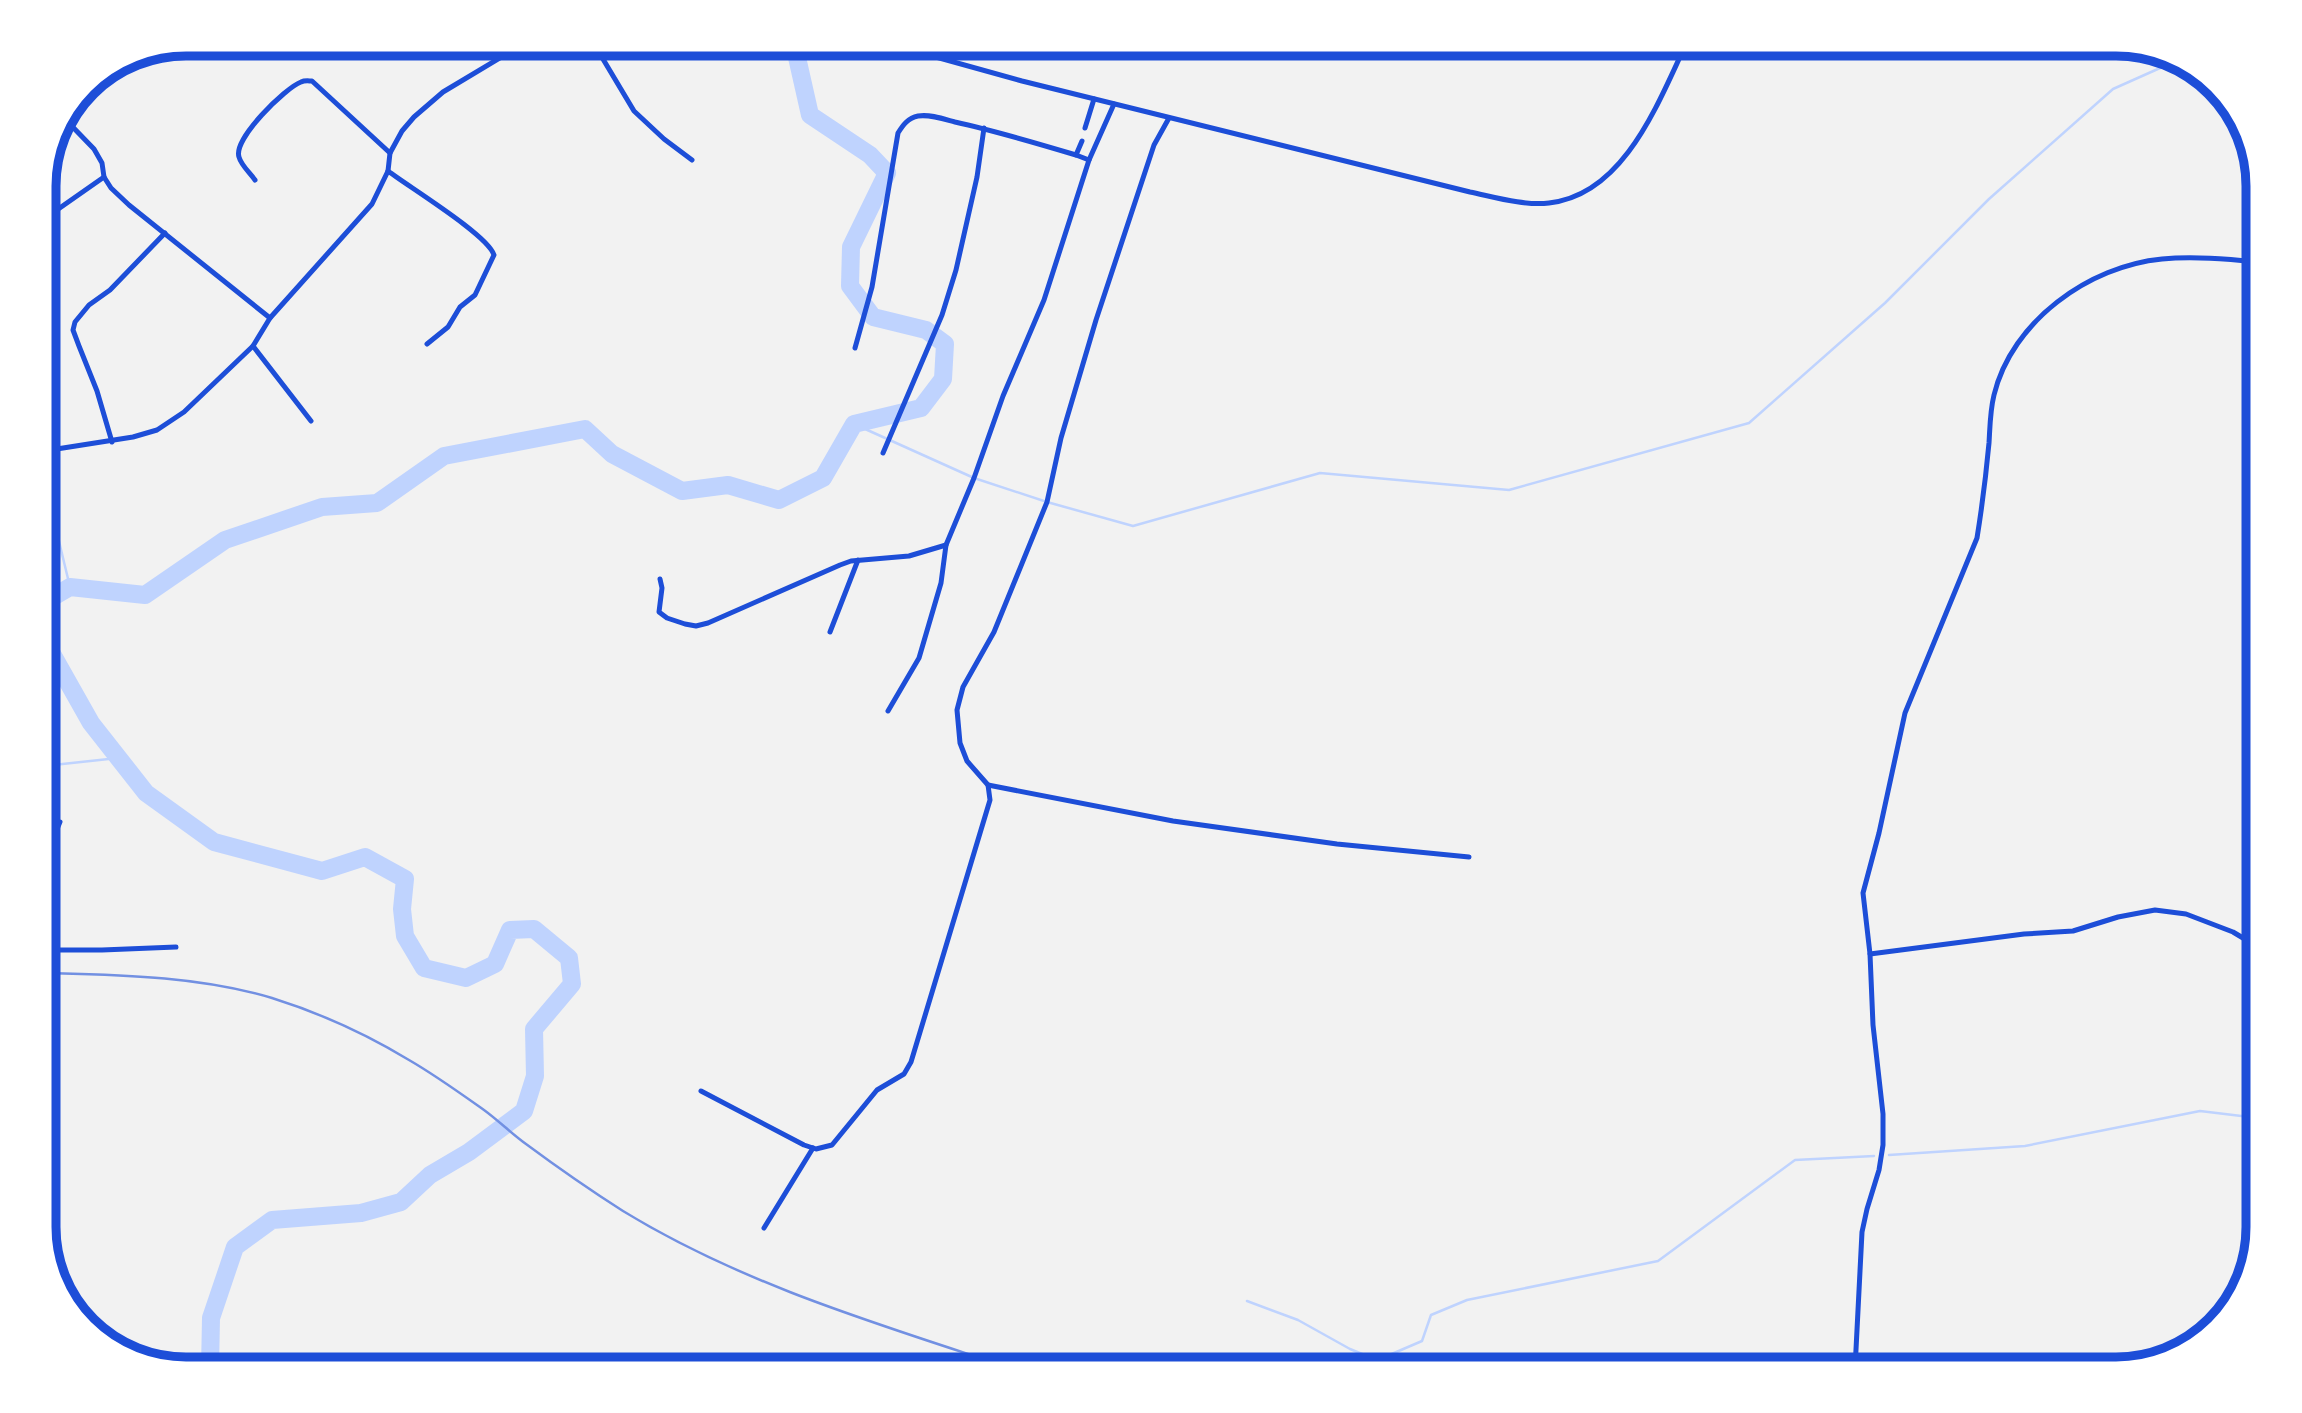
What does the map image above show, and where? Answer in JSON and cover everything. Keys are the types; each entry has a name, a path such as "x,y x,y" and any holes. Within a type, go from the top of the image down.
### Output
{"street":[{"path":"56,449 112,442 157,430 172,421 253,346 270,318 372,204 388,171 390,153 402,131 414,117 443,92 503,56"},
{"path":"601,56 634,111 692,160"},
{"path":"932,56 1022,81 1477,194 1547,204 1580,195 1593,188 1620,164 1645,125 1680,56"},
{"path":"255,180 238,157 239,147 270,106 303,81 313,80 390,153"},
{"path":"1085,128 1094,99"},
{"path":"888,710 919,658 941,583 946,545 974,478 1003,396 1044,300 1089,160 1114,104"},
{"path":"855,348 872,287 898,133 910,118 920,116 984,128 1089,160"},
{"path":"701,1091 813,1148 821,1149 832,1145 877,1090 904,1074 911,1062 990,800 988,785 967,761 960,743 957,710 960,699 973,667 994,632 1047,502 1064,427 1100,308 1154,145 1170,118"},
{"path":"71,125 94,149 102,163 104,177 128,205 270,318"},
{"path":"883,453 942,315 956,270 977,177 984,128"},
{"path":"1076,155 1082,141"},
{"path":"388,171 466,226 492,248 494,255 475,295 460,307 448,327 427,344"},
{"path":"56,211 104,177"},
{"path":"112,442 97,391 76,338 75,322 89,305 110,290 165,233"},
{"path":"1856,1357 1862,1232 1883,1145 1883,1114 1863,893 1879,833 1897,745 1916,683 1977,538 1993,398 1999,378 2030,327 2058,301 2087,282 2116,269 2162,259 2246,261"},
{"path":"253,346 311,421"},
{"path":"660,579 662,587 659,612 675,621 696,626 722,618 840,565 858,560 909,556 946,545"},
{"path":"830,632 858,560"},
{"path":"988,785 1184,823 1337,844 1469,857"},
{"path":"56,831 61,822"},
{"path":"1870,954 2024,934 2073,931 2118,917 2155,910 2186,914 2246,940"},
{"path":"56,949 176,947"},
{"path":"764,1228 813,1148"}],"waterway":[{"path":"56,595 70,587 145,595 225,540 322,507 377,503 444,456 585,429 612,454 682,491 728,485 779,500 823,478 854,424 921,408 943,379 945,344 926,330 873,317 850,286 851,247 887,173 870,155 810,115 797,56"},
{"path":"854,424 974,478 1133,526 1320,473 1509,490 1749,423 1885,303 1989,199 2113,89 2165,66"},
{"path":"56,529 70,587"},
{"path":"56,661 91,723 146,793 214,842 322,871 365,857 405,879 402,909 405,936 424,968 466,978 495,964 510,930 534,929 569,958 572,984 534,1029 535,1076 524,1111 469,1152 430,1175 401,1202 361,1213 272,1220 235,1247 211,1318 210,1357"},
{"path":"56,765 118,758"},
{"path":"1889,1155 2025,1146 2200,1111 2246,1117"},
{"path":"1247,1301 1298,1320 1367,1356 1387,1356 1422,1341 1431,1315 1467,1300 1658,1261 1795,1160 1874,1156"}],"railway":[{"path":"56,973 159,978 216,985 272,998 325,1017 376,1041 428,1072 484,1110 574,1178 623,1211 669,1237 765,1282 978,1357"}]}
